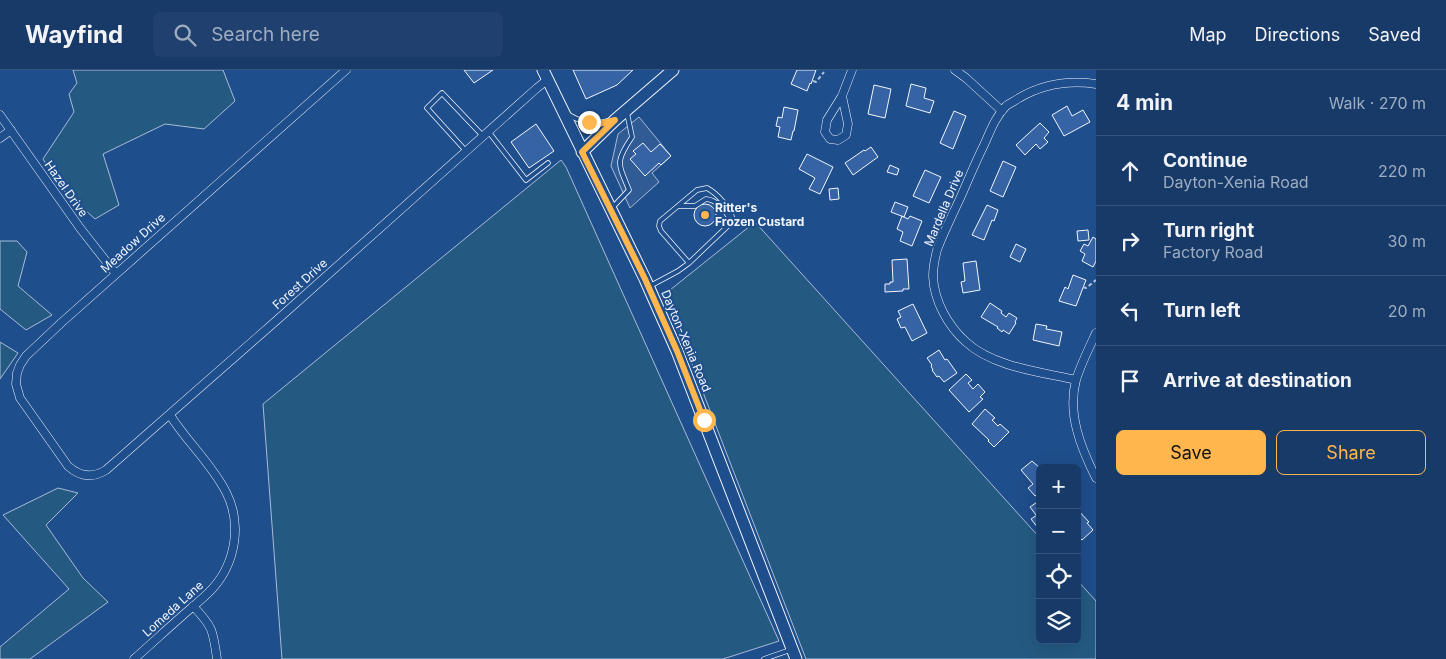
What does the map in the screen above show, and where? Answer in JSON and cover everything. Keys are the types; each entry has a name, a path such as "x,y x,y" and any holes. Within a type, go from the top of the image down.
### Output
{"main road":[{"path":"582,152 615,120 673,70"},
{"name":"Dayton-Xenia Road","path":"545,75 677,351 794,654"}],"street":[{"name":"Meadow Drive","path":"63,458 20,398 16,384 20,365 31,351 116,274 346,70"},
{"path":"842,96 848,124 846,135 838,140 830,139 825,132 827,120 842,96 852,70"},
{"path":"955,70 1002,111 1016,100 1042,87 1069,82 1096,84"},
{"name":"Forest Drive","path":"63,458 72,469 81,474 92,476 102,473 170,415 486,134 537,88 545,75"},
{"name":"Mardella Drive","path":"1002,111 994,123 938,250 933,276 936,293 944,313 954,329 966,342 982,354 998,362 1076,380"},
{"name":"Hazel Drive","path":"0,115 80,228 116,274"},
{"path":"0,138 11,130"},
{"path":"1096,333 1076,380 1073,401 1073,413 1077,432 1096,478"},
{"name":"Lomeda Lane","path":"134,659 214,586 227,568 234,544 235,521 225,491 212,469 182,433 170,415"},
{"path":"193,606 207,620 211,627 217,659"}],"lane":[{"path":"466,151 427,108 442,93 486,134 526,180 548,164"},
{"path":"558,103 570,116 584,121 599,124 615,120"},
{"path":"610,210 629,190 618,165 621,152 632,136 627,110"},
{"path":"648,287 689,263 731,223 733,219 731,212 714,191 707,188 697,190 660,221 661,231 689,263"},
{"path":"678,206 695,206 706,199 713,200 729,217 731,223"},
{"path":"764,659 794,654"}],"path":[{"path":"813,81 816,82 824,72"},
{"path":"1083,287 1086,288 1096,280"}],"shaded area":[{"path":"73,70 223,70 235,101 204,129 165,124 103,154 119,205 95,219 59,186 43,159 74,112 69,94 77,83"},
{"path":"639,117 671,156 652,173 659,182 630,208 611,166 618,134"},
{"path":"561,160 566,167 779,641 723,659 282,659 263,404"},
{"path":"755,222 1036,534 1036,644 1081,644 1081,584 1096,601 1096,659 806,659 665,294"},
{"path":"0,241 17,241 27,252 18,286 52,315 26,330 0,309"},
{"path":"0,342 18,353 0,379"},
{"path":"58,488 78,493 46,525 83,578 108,602 30,659 0,659 0,647 69,589 3,515"}],"building":[{"path":"464,70 493,70 474,83"},
{"path":"573,70 633,70 617,85 586,99"},
{"path":"797,70 816,70 807,91 791,84"},
{"path":"911,84 926,88 924,98 934,101 930,113 906,106"},
{"path":"874,85 891,89 885,118 868,114"},
{"path":"1067,106 1072,116 1083,110 1090,122 1064,136 1052,115"},
{"path":"784,107 798,110 791,140 778,137 780,127 776,126 778,117 782,118"},
{"path":"954,111 966,116 953,149 940,143"},
{"path":"1040,123 1049,132 1044,138 1048,142 1040,149 1036,144 1025,155 1016,145"},
{"path":"536,124 554,151 529,168 511,142"},
{"path":"643,143 651,152 660,144 671,156 661,165 659,163 645,176 630,159 636,154 633,151"},
{"path":"871,147 878,157 853,175 845,163"},
{"path":"807,154 833,167 820,194 809,189 815,178 799,169"},
{"path":"1003,161 1016,167 1003,197 990,191"},
{"path":"890,165 899,169 897,175 887,172"},
{"path":"925,170 941,177 929,203 913,196"},
{"path":"838,188 839,199 830,200 829,189"},
{"path":"895,202 908,207 904,217 891,212"},
{"name":"Ritter's Frozen Custard","path":"705,204 713,207 716,215 713,223 705,226 697,223 694,215 697,207"},
{"path":"987,205 998,210 984,240 972,235"},
{"path":"902,216 908,219 910,216 922,221 912,246 900,241 903,232 897,229"},
{"path":"1088,230 1089,240 1078,241 1077,231"},
{"path":"1093,237 1096,239 1096,261 1093,267 1082,261 1085,254 1080,251 1084,244 1088,246"},
{"path":"1016,244 1026,249 1020,262 1010,257"},
{"path":"907,259 909,289 885,292 885,284 893,282 892,260"},
{"path":"976,261 980,290 963,293 961,282 965,281 963,263"},
{"path":"1073,275 1086,280 1076,306 1059,301 1065,287 1068,289"},
{"path":"990,303 1002,311 1001,313 1006,317 1009,313 1017,318 1009,334 1003,330 1002,332 998,327 981,317"},
{"path":"913,304 927,333 912,341 905,327 901,328 897,319 901,317 898,311"},
{"path":"1036,324 1047,326 1046,329 1062,332 1059,346 1033,340"},
{"path":"939,350 957,373 944,382 932,370 932,365 927,358"},
{"path":"966,374 972,380 968,383 973,389 978,384 985,392 980,397 983,399 969,412 949,390"},
{"path":"985,409 995,418 992,420 998,426 1000,424 1009,432 994,447 972,424"},
{"path":"1032,461 1036,464 1035,496 1028,488 1033,484 1021,470"},
{"path":"1036,503 1036,515 1030,507"},
{"path":"1081,513 1093,530 1081,539"},
{"path":"1036,516 1036,525 1031,519"}],"place":[{"name":"Ritter's Frozen Custard","path":"705,215"}],"route":[{"path":"589,122 599,124 615,120 582,152 645,279 677,351 704,420"}]}
